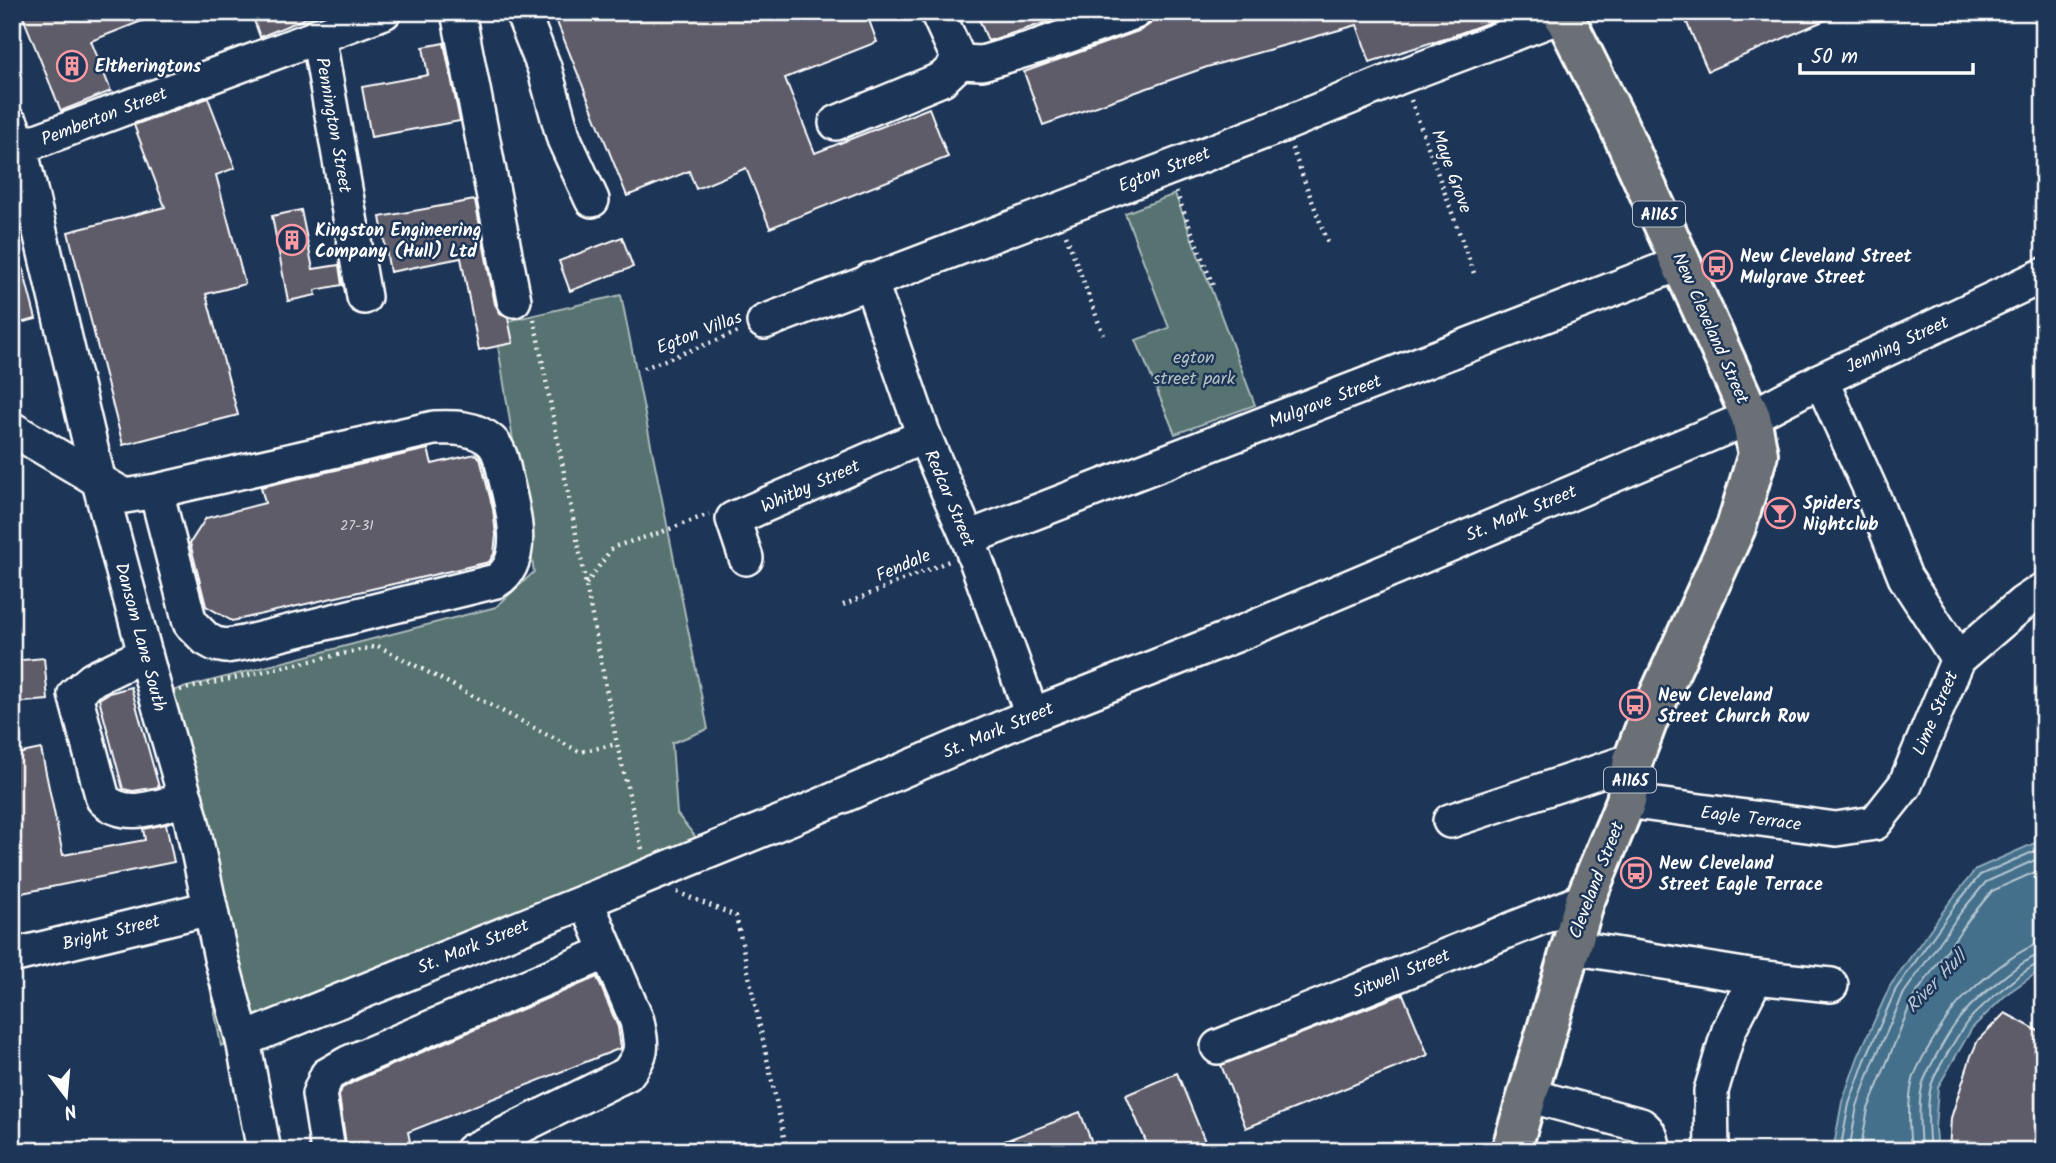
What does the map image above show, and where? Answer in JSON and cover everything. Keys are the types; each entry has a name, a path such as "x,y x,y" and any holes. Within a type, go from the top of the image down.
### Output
{"main road":[{"name":"New Cleveland Street","path":"1563,13 1617,121 1751,417"},
{"name":"Cleveland Street","path":"1511,1151 1585,900 1626,801 1633,760 1648,720 1737,527 1758,454 1751,417"}],"street":[{"name":"Pemberton Street","path":"16,136 384,12"},
{"path":"458,12 524,306"},
{"path":"522,12 544,67 564,139 592,200"},
{"path":"937,12 960,62"},
{"path":"836,123 942,79 960,62 982,64 1135,12"},
{"name":"Egton Street","path":"764,322 1285,124 1563,13"},
{"name":"Pennington Street","path":"318,35 364,297"},
{"name":"Dansom Lane South","path":"16,136 99,482 186,799 243,1040 264,1151"},
{"name":"Mulgrave Street","path":"971,545 1681,263"},
{"name":"Jenning Street","path":"1751,417 1821,380 2044,275"},
{"name":"Redcar Street","path":"870,280 924,436 971,545 1032,715"},
{"path":"1821,380 1871,491 1905,577 1958,659"},
{"name":"St. Mark Street","path":"243,1040 586,901 1032,715 1236,635 1751,417"},
{"path":"12,429 99,482 131,497 156,491 434,428 460,428 489,439 499,453 516,524 513,555 504,576 496,581 226,646 206,639 190,623 156,491"},
{"name":"Whitby Street","path":"733,519 924,436"},
{"path":"733,519 746,558"},
{"name":"Lime Street","path":"1875,823 1905,785 1958,659 2023,603 2044,589"},
{"path":"145,654 93,679 75,694 78,712 103,799 112,808 132,812 186,799"},
{"path":"1450,821 1633,760"},
{"name":"Eagle Terrace","path":"1626,801 1836,829 1875,823"},
{"name":"Sitwell Street","path":"1218,1046 1585,900"},
{"path":"471,1151 627,1074 639,1059 637,1021 586,901"},
{"name":"Bright Street","path":"12,956 210,908"},
{"path":"1571,947 1756,977 1831,985"},
{"path":"328,1151 319,1094 327,1075 348,1063 607,952"},
{"path":"1712,1150 1711,1091 1729,1030 1756,977"},
{"path":"1527,1095 1641,1125 1648,1130 1654,1151"}],"path":[{"name":"Maye Grove","path":"1402,76 1475,276"},
{"path":"1285,124 1328,243"},
{"path":"1167,168 1214,288"},
{"path":"1057,211 1104,334"},
{"path":"524,306 586,584 617,744 649,875 662,886 736,916 787,1151"},
{"name":"Egton Villas","path":"644,368 764,322"},
{"path":"586,584 613,547 709,514 733,519"},
{"name":"Fendale","path":"843,605 971,545"},
{"path":"156,695 378,646 580,752 617,744"}],"green space":[{"name":"egton street park","path":"1175,194 1255,405 1175,434 1136,340 1169,328 1125,213"},
{"path":"621,295 708,729 672,743 677,814 711,856 221,1046 156,695 496,607 534,572 498,346 508,321"}],"water":[{"name":"River Hull","path":"2044,839 2044,968 2008,993 1972,1028 1938,1087 1935,1129 1937,1151 1833,1151 1842,1102 1858,1057 1890,986 1976,869"}],"building":[{"name":"Eltheringtons","path":"21,12 162,13 91,41 111,91 61,111"},
{"path":"251,12 318,12 319,13 260,37"},
{"path":"553,12 866,12 877,42 785,78 815,153 929,108 948,157 770,228 746,168 696,189 689,171 627,196"},
{"path":"976,12 1075,12 1075,13 988,41"},
{"path":"1154,12 1515,13 1433,43 1370,62 1357,25 1207,67 1043,125 1024,72 1141,30 1150,24"},
{"path":"1705,12 1844,12 1708,71 1686,21"},
{"path":"444,43 460,121 371,137 362,87 428,75 423,47"},
{"path":"208,98 235,168 216,175 245,284 206,294 238,415 123,445 68,232 165,207 134,125"},
{"path":"475,200 495,304 500,313 508,318 513,343 479,350 461,258 390,272 380,217"},
{"name":"Kingston Engineering Company (Hull) Ltd","path":"301,210 313,269 339,265 342,285 315,290 316,295 288,301 272,216"},
{"path":"622,237 633,267 570,291 559,261"},
{"path":"19,254 36,319 12,325 12,255"},
{"path":"428,449 432,464 475,454 480,458 493,509 496,535 494,554 489,562 232,621 206,606 190,543 206,518 265,503 261,487"},
{"path":"44,658 48,700 12,703 12,661"},
{"path":"131,687 159,787 133,791 123,789 99,699 109,693"},
{"path":"41,749 63,855 145,840 143,829 166,824 174,862 12,895 12,755"},
{"path":"597,977 618,1027 621,1048 408,1132 412,1151 347,1151 339,1096 342,1088"},
{"path":"1403,994 1428,1055 1246,1128 1221,1065"},
{"path":"2005,1013 2044,1034 2044,1151 1949,1151 1951,1118 1971,1056 1978,1040"},
{"path":"1177,1073 1209,1151 1150,1151 1126,1095"},
{"path":"1080,1112 1095,1151 984,1151 984,1149"}],"place":[{"name":"Eltheringtons","path":"72,66"},
{"name":"Kingston Engineering Company (Hull) Ltd","path":"292,240"},
{"name":"New Cleveland Street Mulgrave Street","path":"1717,266"},
{"name":"Spiders Nightclub","path":"1780,513"},
{"name":"New Cleveland Street Church Row","path":"1635,705"},
{"name":"New Cleveland Street Eagle Terrace","path":"1636,873"}]}
